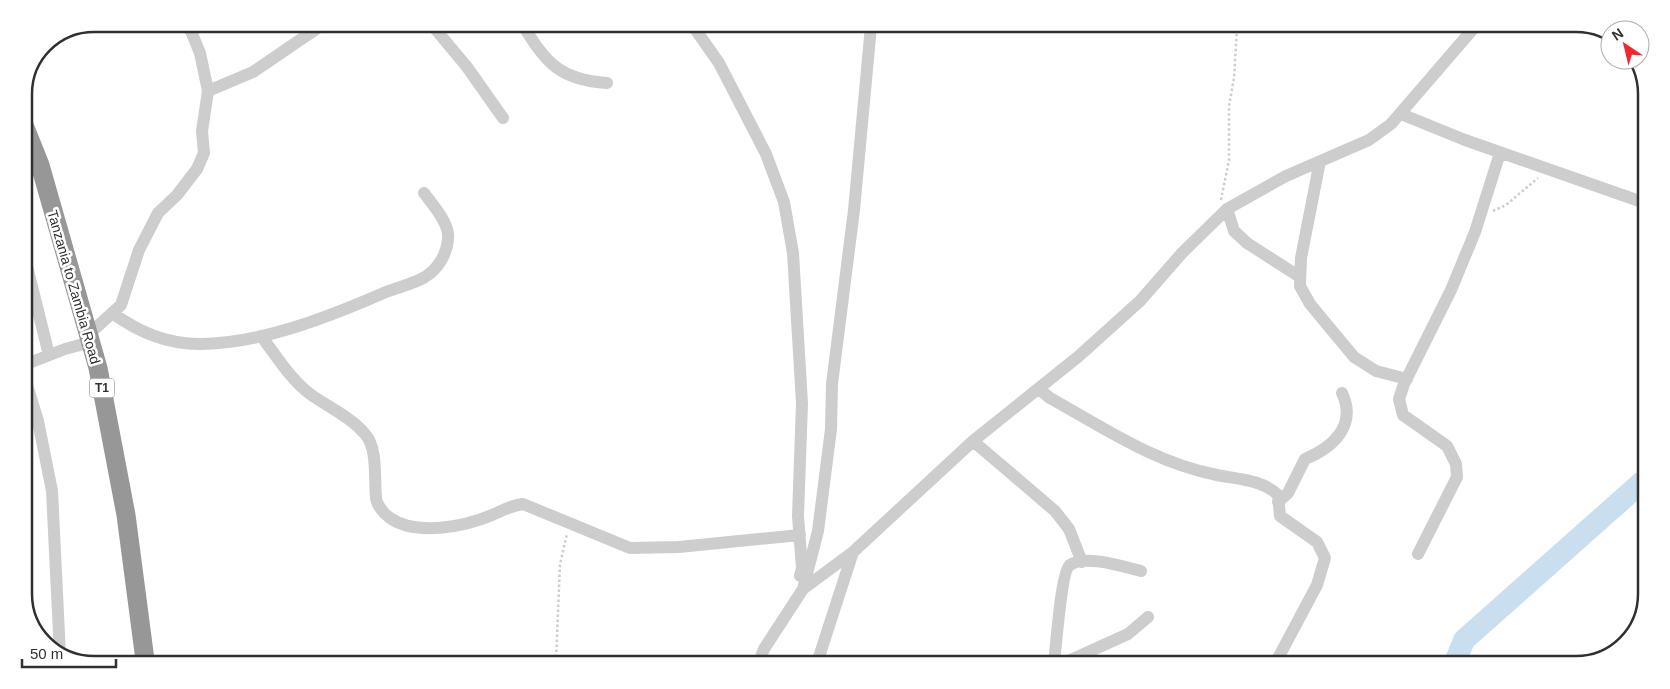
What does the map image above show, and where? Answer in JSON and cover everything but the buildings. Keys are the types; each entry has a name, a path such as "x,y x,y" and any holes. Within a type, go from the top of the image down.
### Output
{"highway":[{"name":"Tanzania to Zambia Road","path":"33,148 40,165 90,338 126,515 144,656"}],"street":[{"path":"33,361 90,338 121,305 139,250 158,213 177,195 201,161 204,154 202,130 208,90 200,53 192,33"},
{"path":"208,90 253,72 309,33"},
{"path":"439,33 467,67 503,118"},
{"path":"528,33 536,48 557,69 569,76 607,83"},
{"path":"698,33 719,63 766,154 784,202 793,253 802,402 798,516 802,568 794,603"},
{"path":"761,656 803,589 818,531 831,429 832,384 854,210 869,33"},
{"path":"803,589 853,552 973,441 1039,389 1140,301 1182,254 1224,213 1286,176 1369,140 1401,114 1462,34"},
{"path":"1401,114 1500,153 1637,200"},
{"path":"1418,554 1457,477 1456,464 1447,446 1427,430 1410,421 1400,409 1399,400 1407,379 1451,290 1475,232 1500,153"},
{"path":"1320,162 1301,258 1300,286 1310,304 1354,357 1376,371 1407,379"},
{"path":"112,313 151,336 177,342 201,344 261,336 330,316 426,276 440,263 447,249 449,236 444,222 424,193"},
{"path":"1224,213 1234,230 1247,243 1300,277"},
{"path":"33,290 49,355"},
{"path":"261,336 291,375 308,392 366,435 372,451 376,500 385,515 397,523 410,528 453,527 493,515 508,506 523,504 630,548 679,547 800,535"},
{"path":"1039,389 1050,398 1152,455 1201,472 1265,485 1278,495 1280,516 1317,542 1325,558 1317,585 1279,656"},
{"path":"1278,502 1288,493 1305,459 1321,452 1330,445 1346,424 1348,413 1342,393"},
{"path":"33,405 52,491 60,646"},
{"path":"973,441 1055,511 1069,529 1082,562"},
{"path":"819,656 853,552"},
{"path":"1055,656 1066,568 1071,564 1082,562 1116,564 1141,571"},
{"path":"1081,656 1128,634 1148,617"}],"path":[{"path":"1224,213 1221,194 1229,160 1230,106 1237,33"},
{"path":"1483,207 1495,212 1499,210 1550,170"},
{"path":"556,656 560,564 570,522"}],"waterway":[{"path":"1458,656 1464,640 1638,486"}]}
